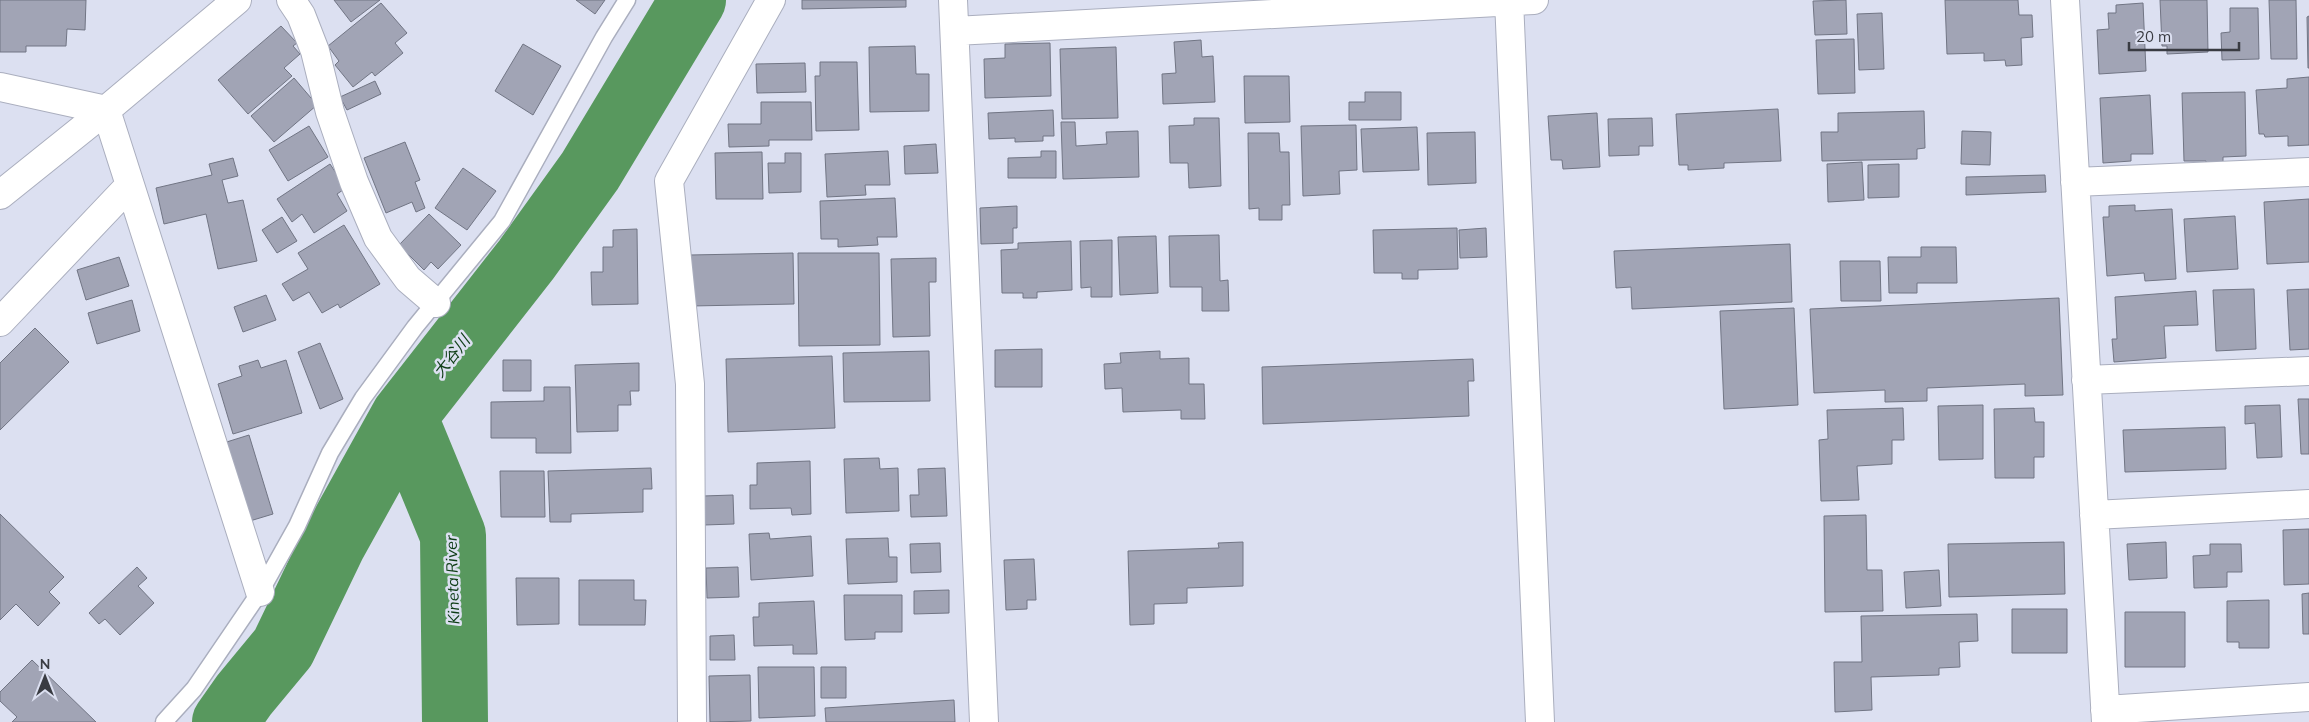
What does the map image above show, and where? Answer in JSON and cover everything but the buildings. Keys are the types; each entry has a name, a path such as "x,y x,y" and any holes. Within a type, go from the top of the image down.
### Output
{"street":[{"path":"0,196 237,0"},
{"path":"291,0 301,15 315,51 336,130 354,182 378,238 408,279 436,303"},
{"path":"692,722 690,384 669,181 771,0"},
{"path":"953,0 984,722"},
{"path":"955,31 1517,0 1540,722"},
{"path":"2065,0 2105,716 2309,697"},
{"path":"0,87 106,110"},
{"path":"106,110 260,592"},
{"path":"2075,182 2309,172"},
{"path":"0,322 130,185"},
{"path":"2086,380 2309,371"},
{"path":"2094,515 2309,504"}],"lane":[{"path":"164,722 194,689 260,592 296,526 330,453 363,398 415,327 502,221 604,37 628,0"}],"waterway":[{"name":"大谷川","path":"225,722 244,695 283,648 333,544 404,416 526,260 590,171 693,0"},
{"name":"Kineta River","path":"404,416 453,535 455,722"}]}
